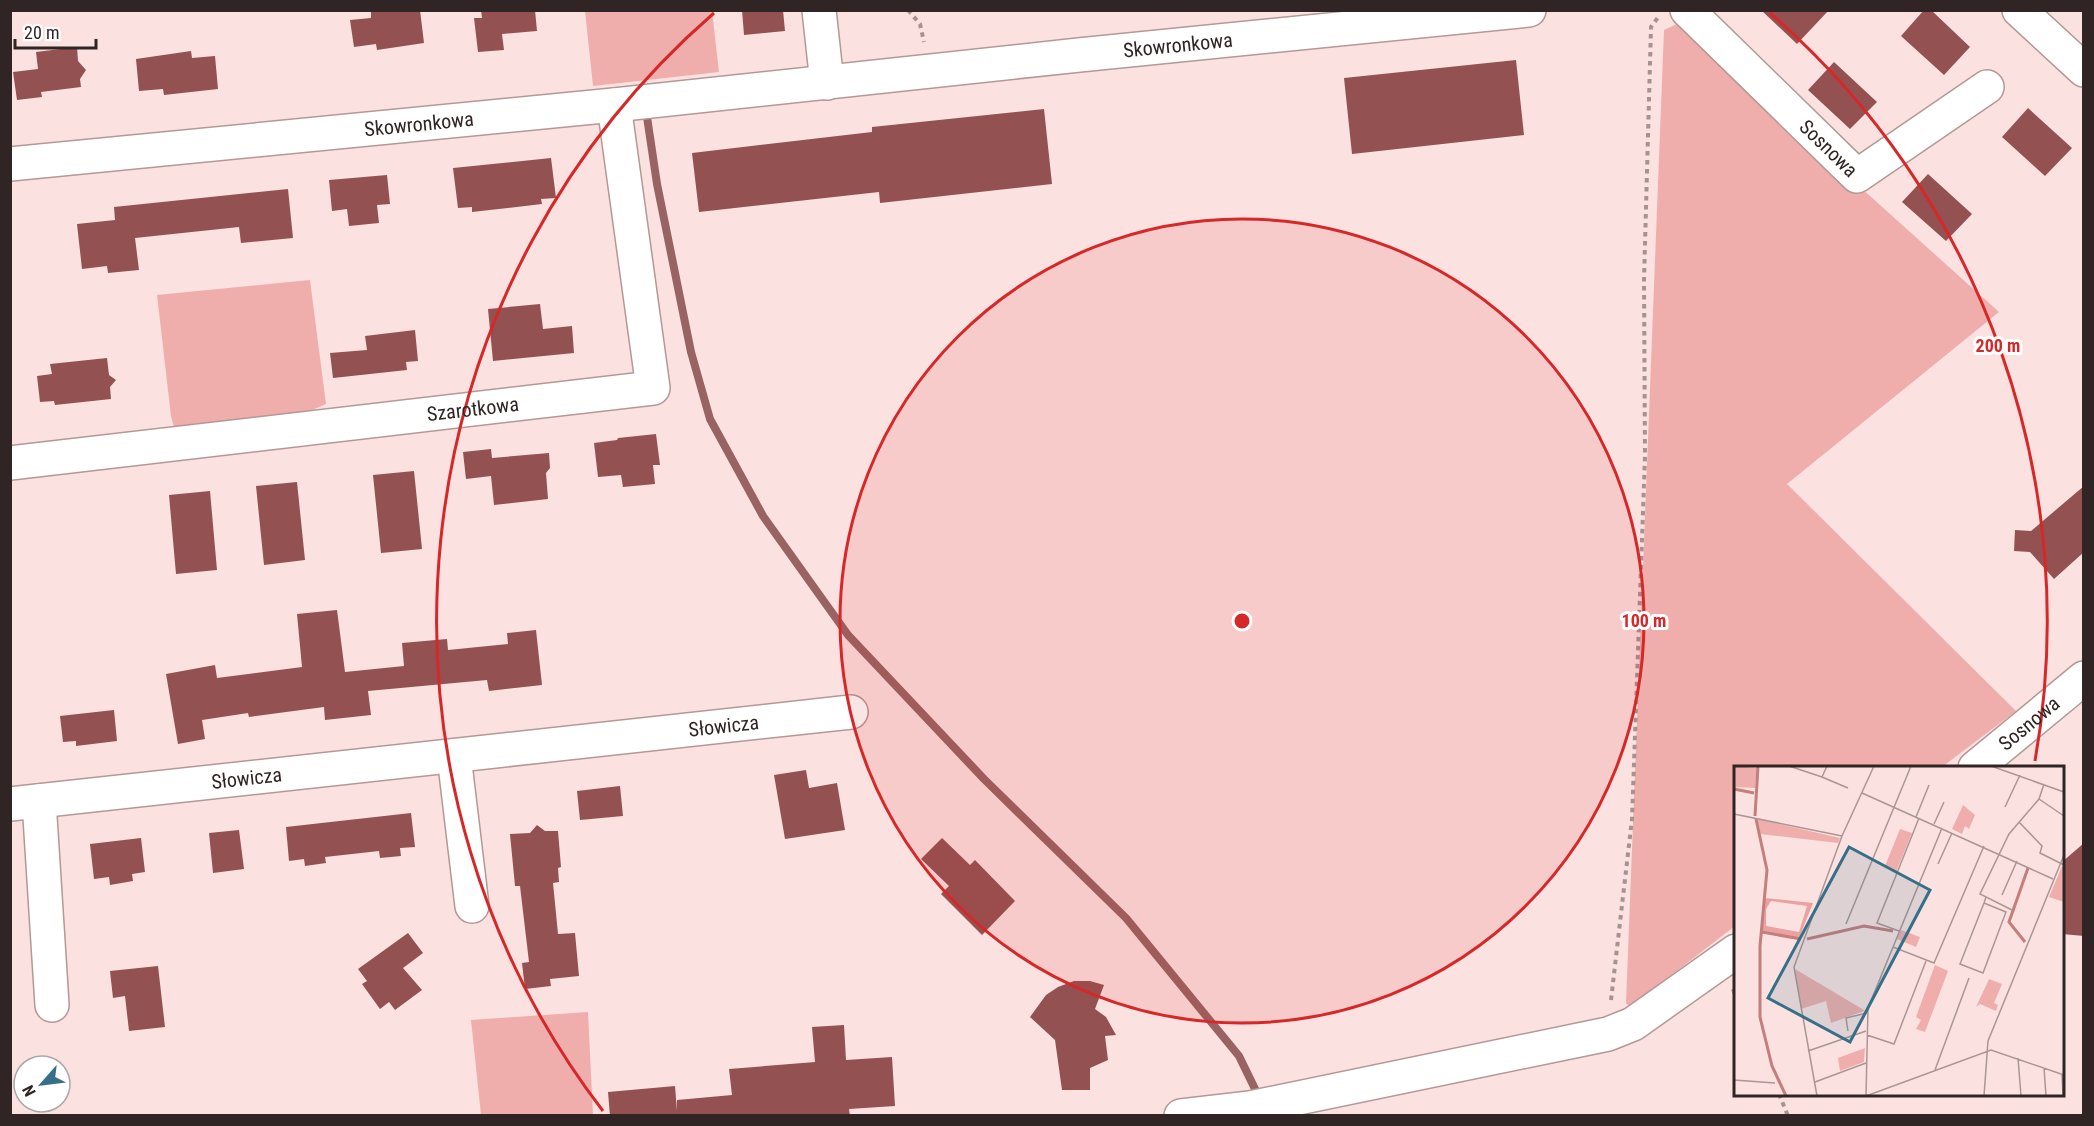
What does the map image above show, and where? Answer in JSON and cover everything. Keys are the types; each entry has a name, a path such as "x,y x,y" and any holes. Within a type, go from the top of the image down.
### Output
{"street":[{"path":"819,10 827,83"},
{"name":"Skowronkowa","path":"10,164 614,105 1528,10"},
{"name":"Sosnowa","path":"1687,10 1857,176 1987,87"},
{"path":"2019,10 2084,70"},
{"name":"Szarotkowa","path":"10,464 653,388 614,105"},
{"name":"Sosnowa","path":"1977,766 2084,678"},
{"name":"Słowicza","path":"52,1005 25,802 851,712"},
{"path":"454,756 472,906"},
{"path":"1181,1116 1250,1108 1608,1034 1633,1024 1734,952"}],"path":[{"path":"1608,1034 1632,819 1645,456 1644,280 1651,27 1663,10"},
{"path":"1779,1096 1788,1116"}],"shaded area":[{"path":"585,11 712,11 719,72 593,86"},
{"path":"1681,22 1999,312 1787,484 2016,711 1943,766 1734,766 1734,927 1630,1007 1626,1003 1664,30"},
{"path":"310,280 326,404 310,411 174,427 157,295"},
{"path":"588,1012 593,1115 481,1115 471,1020"}],"building":[{"path":"420,10 424,43 377,50 376,44 354,47 350,20 371,18 371,12"},
{"path":"481,10 535,10 537,31 502,34 504,50 478,52 474,18 482,18"},
{"path":"742,10 783,10 785,31 744,35"},
{"path":"1761,10 1829,10 1797,44"},
{"path":"1924,10 1931,10 1970,47 1944,75 1901,36"},
{"path":"77,47 78,61 86,70 80,79 81,87 41,92 42,97 17,100 13,72 38,69 36,52"},
{"path":"191,51 192,58 215,56 218,89 164,95 163,89 139,91 136,59"},
{"path":"1516,60 1524,135 1352,154 1344,78"},
{"path":"1834,62 1877,102 1850,129 1808,90"},
{"path":"2028,108 2072,148 2045,176 2002,137"},
{"path":"1044,109 1052,184 880,203 879,192 699,212 692,153 872,132 872,127"},
{"path":"551,158 556,198 541,199 542,204 472,212 472,207 458,208 453,168"},
{"path":"1928,174 1972,214 1946,241 1902,202"},
{"path":"387,175 390,204 377,205 379,223 349,226 347,209 332,211 329,180"},
{"path":"288,189 293,238 241,243 239,227 135,238 139,270 108,273 107,266 82,269 77,224 115,220 114,207"},
{"path":"540,304 543,329 572,326 574,353 493,361 488,309"},
{"path":"415,330 418,361 406,362 407,370 333,378 330,353 367,350 365,336"},
{"path":"107,358 109,375 116,380 110,387 111,399 55,405 54,401 40,402 37,376 52,374 50,364"},
{"path":"656,434 660,465 653,465 655,484 623,487 621,475 598,477 594,443"},
{"path":"491,449 492,458 549,453 550,468 546,473 548,499 494,505 491,476 466,479 463,452"},
{"path":"414,471 422,549 381,553 373,475"},
{"path":"297,482 305,560 264,565 256,486"},
{"path":"2084,486 2084,552 2054,579 2030,552 2014,551 2015,530 2031,531"},
{"path":"210,491 217,570 176,574 169,495"},
{"path":"337,610 345,672 404,666 402,643 447,639 448,650 508,644 507,633 536,630 542,685 489,691 487,680 368,691 371,715 325,720 324,707 249,717 248,713 202,720 205,739 178,744 166,674 215,665 217,678 302,667 297,614"},
{"path":"114,710 117,741 76,746 76,741 63,742 60,716"},
{"path":"806,770 809,788 837,783 845,830 785,839 774,775"},
{"path":"620,786 623,816 580,820 577,791"},
{"path":"411,813 415,847 400,848 401,856 380,858 379,851 325,857 326,863 305,866 304,859 289,861 286,827"},
{"path":"537,825 545,831 558,831 561,867 558,868 559,882 553,883 558,934 575,933 579,976 550,979 551,986 525,989 522,963 529,962 520,886 515,886 510,834 530,833"},
{"path":"239,830 244,869 213,873 209,833"},
{"path":"141,838 145,872 132,874 133,881 110,885 109,877 94,879 90,844"},
{"path":"942,838 970,865 975,860 1015,901 982,935 941,894 949,886 921,859"},
{"path":"2084,843 2084,936 2064,934 2064,860"},
{"path":"408,933 423,953 403,968 422,990 395,1010 389,1002 380,1009 362,984 367,981 358,969"},
{"path":"158,966 165,1027 129,1031 125,996 113,998 110,971"},
{"path":"1074,981 1090,981 1104,985 1095,1009 1106,1017 1116,1035 1105,1036 1108,1060 1090,1068 1090,1090 1062,1090 1055,1040 1030,1017 1046,995"},
{"path":"844,1025 846,1060 892,1057 895,1106 849,1109 850,1116 610,1116 608,1092 675,1086 677,1111 677,1100 732,1095 729,1069 815,1062 812,1027"}],"waterway":[{"path":"647,117 657,184 691,352 710,419 763,516 848,635 984,779 1126,918 1239,1056 1256,1091"}]}
